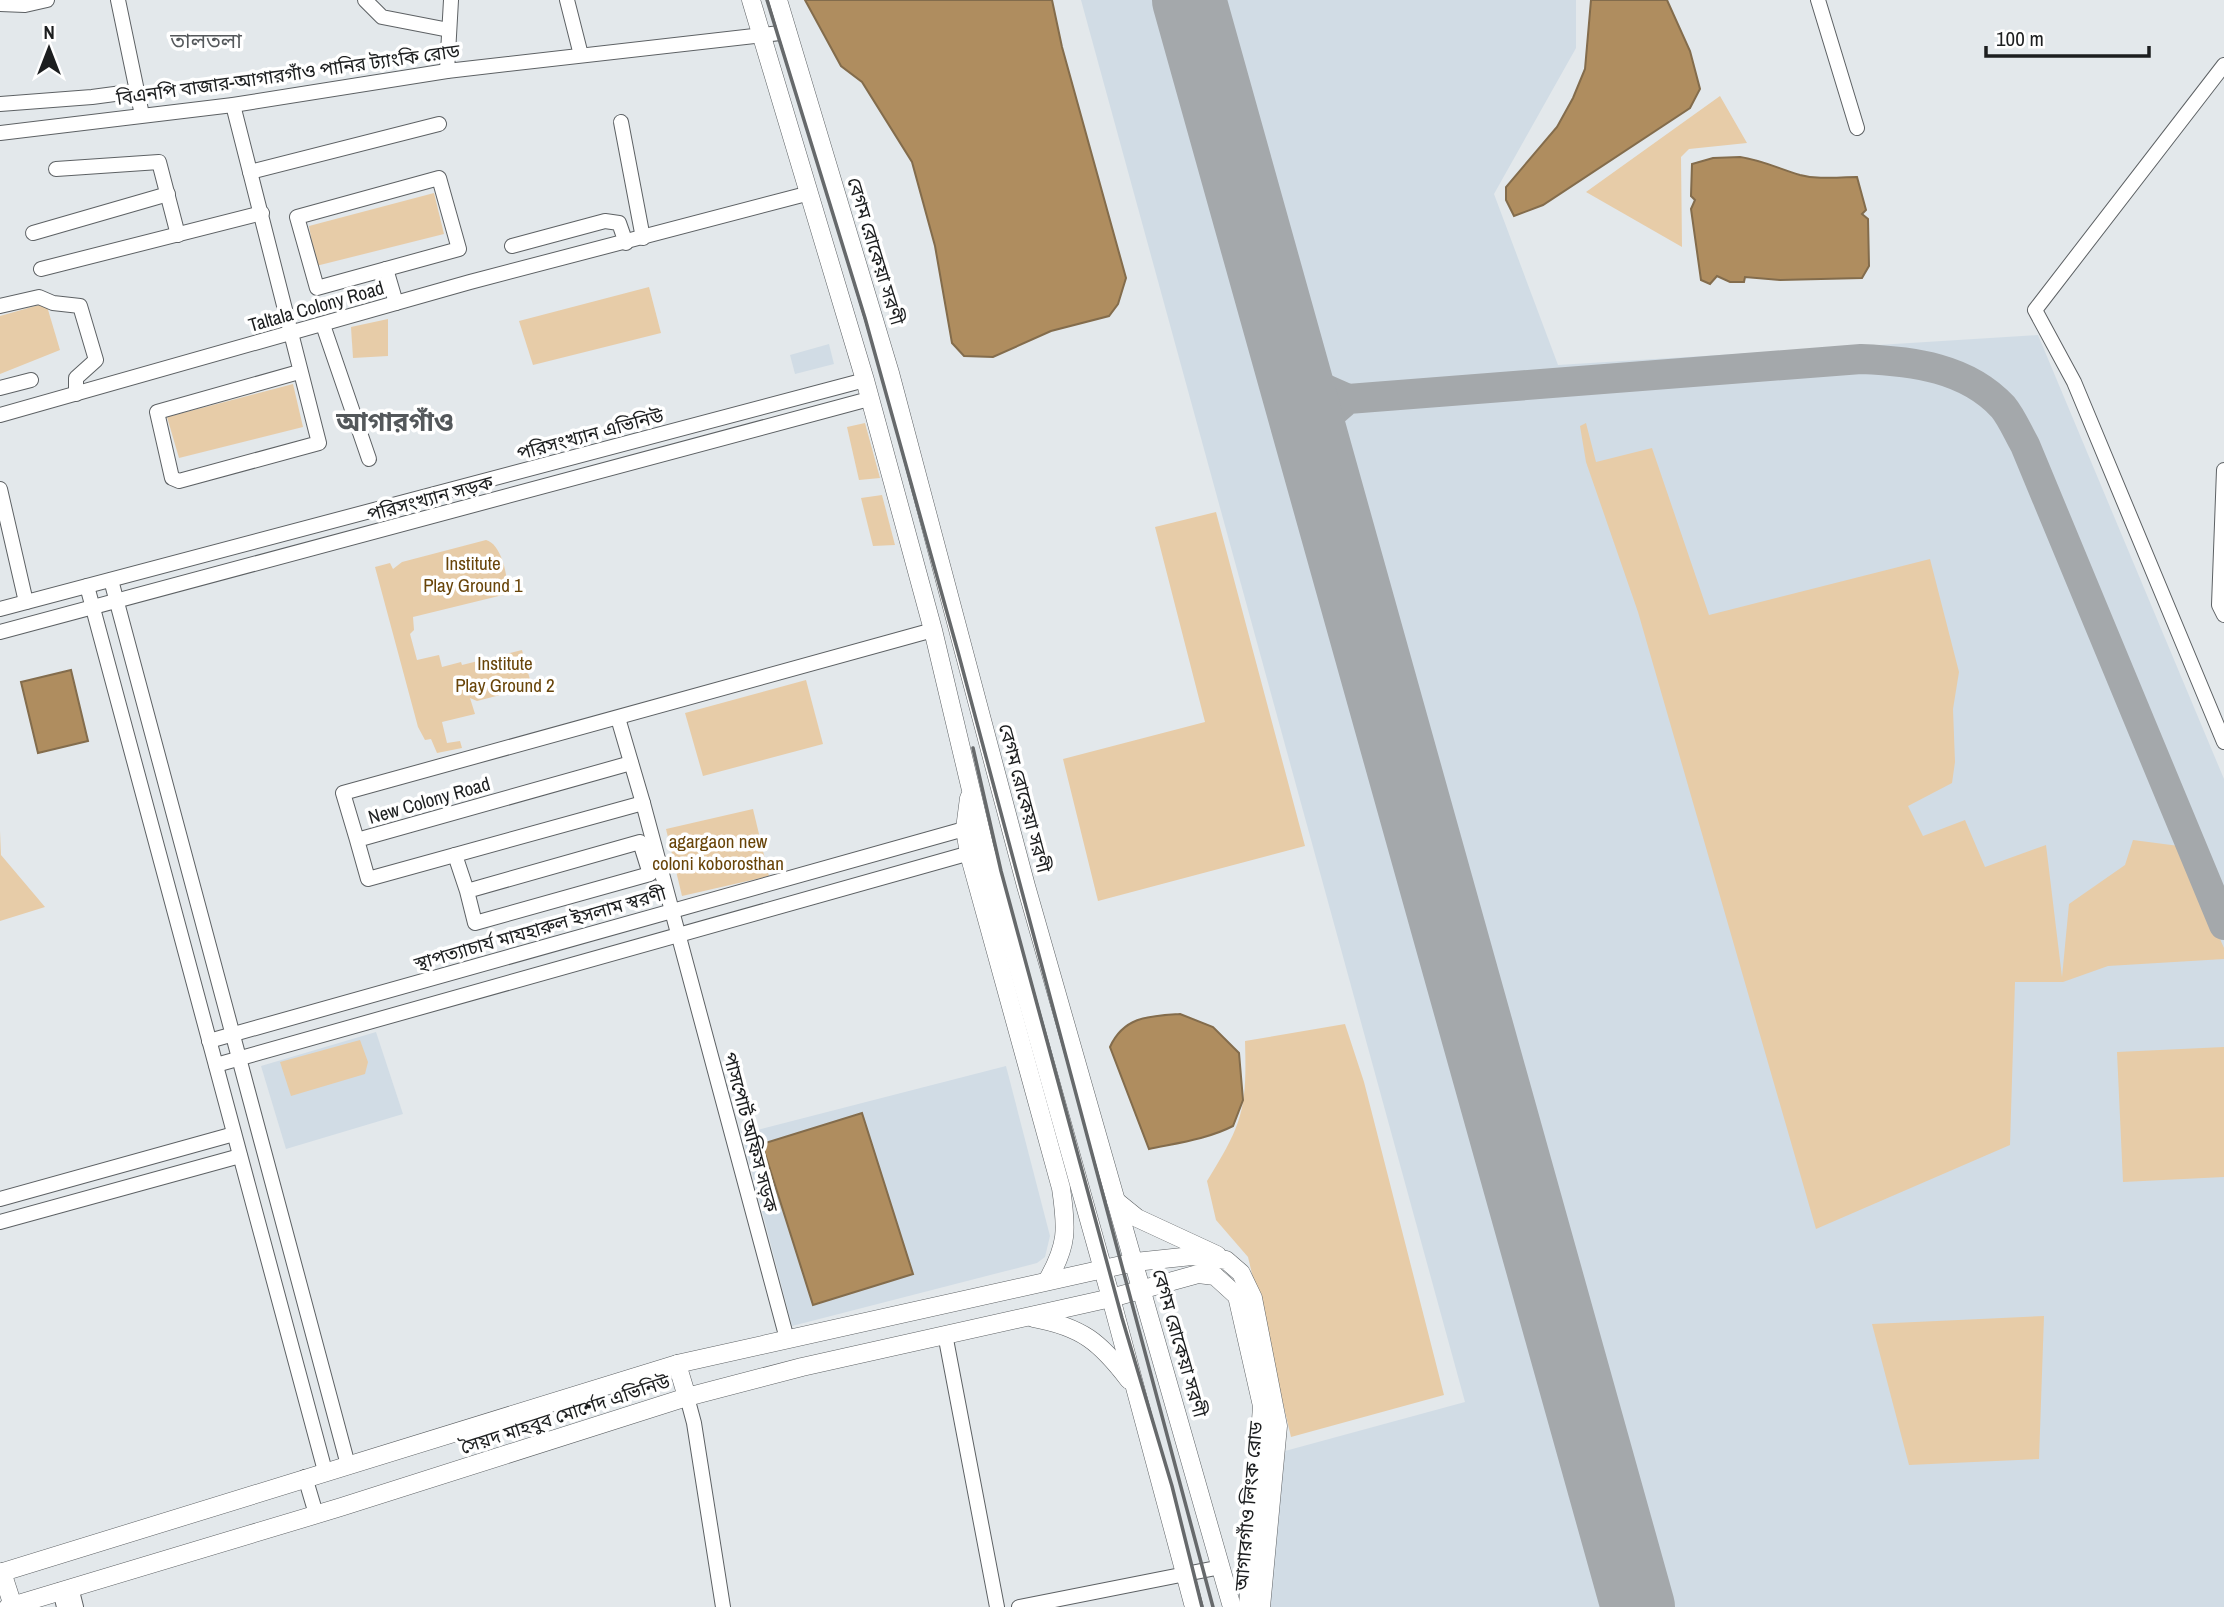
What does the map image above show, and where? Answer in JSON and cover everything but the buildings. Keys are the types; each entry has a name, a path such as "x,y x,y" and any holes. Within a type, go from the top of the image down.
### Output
{"main road":[{"path":"751,0 864,380 933,630 971,789 972,827 977,852 1061,1188 1067,1234 1059,1261 1048,1281"},
{"name":"বেগম রোকেয়া সরণী","path":"778,0 896,393 1026,886 1232,1607"},
{"path":"864,380 890,373"},
{"path":"869,399 896,393"},
{"path":"933,630 958,624"},
{"path":"977,852 1111,1298 1194,1607"},
{"path":"1116,1201 1137,1218 1226,1260"},
{"path":"1135,1262 1192,1256 1226,1260"},
{"name":"আগারগাঁও লিংক রোড","path":"1226,1260 1241,1273 1253,1298 1277,1418 1278,1446 1261,1607"},
{"name":"সৈয়দ মাহবুব মোর্শেদ এভিনিউ","path":"1,1573 305,1478 323,1464 677,1364 1135,1262"},
{"name":"আগারগাঁও লিংক রোড","path":"1143,1290 1188,1275 1215,1276 1232,1290 1240,1306 1263,1423 1248,1607"},
{"name":"সৈয়দ মাহবুব মোর্শেদ এভিনিউ","path":"10,1606 65,1595 687,1397 946,1334 1143,1290"},
{"path":"1025,1317 1065,1325 1086,1334 1102,1347 1135,1389"},
{"path":"677,1364 687,1397"},
{"path":"1,1573 10,1606"}],"street":[{"path":"0,4 25,5 47,0"},
{"path":"118,0 142,115"},
{"path":"365,0 382,17 449,30"},
{"path":"447,71 451,0"},
{"path":"568,0 581,55"},
{"path":"1818,0 1857,128"},
{"name":"বিএনপি বাজার-আগারগাঁও পানির ট্যাংকি রোড","path":"0,132 233,105 447,71 789,32"},
{"path":"2224,65 2035,310 2074,382 2224,742"},
{"path":"0,104 92,97 137,90"},
{"path":"233,105 319,443 179,481 172,478 157,412 299,372"},
{"path":"621,122 643,239"},
{"path":"250,172 439,124"},
{"path":"56,169 159,162 178,235"},
{"path":"439,178 459,250 386,270 317,288 297,217 439,178"},
{"name":"Taltala Colony Road","path":"0,415 396,303 810,193"},
{"path":"33,233 168,194"},
{"path":"41,270 262,213"},
{"path":"512,246 605,221 619,223 626,243"},
{"path":"386,270 396,303"},
{"path":"0,306 39,296 53,303 80,306 96,360 76,378 76,394"},
{"path":"323,325 369,459"},
{"path":"0,388 31,380"},
{"name":"পরিসংখ্যান এভিনিউ","path":"0,609 864,380"},
{"name":"পরিসংখ্যান সড়ক","path":"0,632 869,399"},
{"path":"2224,470 2219,605 2224,615"},
{"path":"0,489 26,602"},
{"path":"111,580 346,1457"},
{"path":"87,586 323,1464"},
{"name":"New Colony Road","path":"643,803 368,879 343,793 933,630"},
{"path":"618,718 672,911"},
{"name":"New Colony Road","path":"357,840 631,763"},
{"name":"স্থাপত্যাচার্য মাযহারুল ইসলাম স্বরণী","path":"209,1041 972,827"},
{"path":"455,855 475,923 650,874 639,842 467,891"},
{"path":"216,1065 977,852"},
{"name":"পাসপোর্ট অফিস সড়ক","path":"672,911 787,1339"},
{"path":"426,981 433,1004"},
{"path":"18,1217 6,1198 234,1134"},
{"path":"0,1222 240,1156"},
{"path":"946,1334 997,1607"},
{"path":"687,1397 694,1423 723,1607"},
{"path":"305,1478 316,1514"},
{"path":"1019,1607 1221,1567"},
{"path":"65,1595 76,1607"}],"shaded area":[{"path":"805,0 1052,0 1062,47 1126,278 1118,304 1109,316 1051,331 993,357 964,356 952,343 935,246 912,162 862,82 841,66"},
{"path":"1081,0 1576,0 1576,48 1494,194 1558,365 2038,335 2224,779 2224,1607 1268,1607 1285,1451 1465,1402"},
{"path":"1591,0 1667,0 1690,51 1700,89 1690,108 1543,205 1514,216 1506,200 1506,187 1557,127 1585,69"},
{"path":"1740,157 1807,177 1857,177 1866,210 1862,214 1868,219 1869,266 1862,278 1780,280 1745,277 1744,282 1730,282 1717,276 1710,284 1701,280 1691,209 1695,200 1691,196 1692,164 1713,158"},
{"path":"829,344 834,364 795,374 790,355"},
{"path":"71,670 88,741 38,753 21,682"},
{"path":"1180,1014 1213,1027 1239,1053 1243,1100 1233,1126 1203,1137 1149,1149 1110,1047 1130,1023 1148,1017"},
{"path":"376,1032 403,1114 286,1149 261,1066"},
{"path":"1006,1066 1050,1236 1045,1257 1037,1263 792,1326 742,1134"},
{"path":"862,1113 913,1274 813,1305 762,1144"}],"green space":[{"path":"1720,96 1747,143 1689,149 1681,157 1682,247 1586,192"},
{"path":"434,193 444,234 316,266 309,226"},
{"path":"649,287 661,333 533,365 519,321"},
{"path":"46,303 60,350 0,374 0,316"},
{"path":"388,319 388,356 353,358 351,327"},
{"path":"293,384 303,427 179,458 167,417"},
{"path":"865,423 880,478 859,480 847,427"},
{"path":"1586,423 1596,462 1652,448 1709,615 1930,559 1959,672 1953,709 1955,762 1952,783 1908,806 1923,836 1965,820 1985,867 2046,845 2062,977 2069,904 2125,865 2133,840 2179,846 2224,948 2224,959 2108,966 2063,982 2015,982 2010,1145 1816,1229 1638,612 1586,462 1580,426"},
{"path":"882,495 895,545 873,546 861,498"},
{"path":"1216,512 1305,846 1098,901 1063,759 1205,722 1155,527"},
{"path":"486,540 492,543 500,555 507,580 507,594 413,617 414,630 410,634 417,660 439,655 442,667 461,662 462,665 522,650 532,687 477,701 470,698 475,714 442,722 447,743 460,741 462,748 437,753 431,739 425,740 418,727 375,567 390,563 393,569 402,562"},
{"path":"806,680 823,744 703,776 685,713"},
{"name":"agargaon new coloni koborosthan","path":"753,809 769,876 682,896 666,829"},
{"path":"0,831 1,855 45,907 0,921"},
{"path":"1345,1024 1364,1082 1444,1395 1291,1437 1248,1257 1216,1220 1207,1181 1228,1144 1240,1115 1245,1083 1245,1041"},
{"path":"360,1040 368,1062 365,1074 291,1096 280,1062"},
{"path":"2224,1047 2224,1177 2123,1182 2117,1052"},
{"path":"2044,1316 2039,1459 1909,1465 1872,1324"}],"taxiway":[{"path":"1314,448 1326,418 1348,399 1861,359 1938,369 1973,383 2003,407 2025,445 2224,925"},
{"path":"1289,360 1323,388 1348,399"}],"runway":[{"path":"1189,0 1638,1607"}],"railway":[{"path":"767,0 865,318 958,652 1213,1607"},
{"path":"973,748 1001,871 1122,1318 1172,1486 1202,1607"}],"district":[{"name":"তালতলা","path":"206,40"},
{"name":"আগারগাঁও","path":"395,421"}],"park label":[{"name":"Institute Play Ground 1","path":"473,574"},
{"name":"Institute Play Ground 2","path":"505,674"}]}
